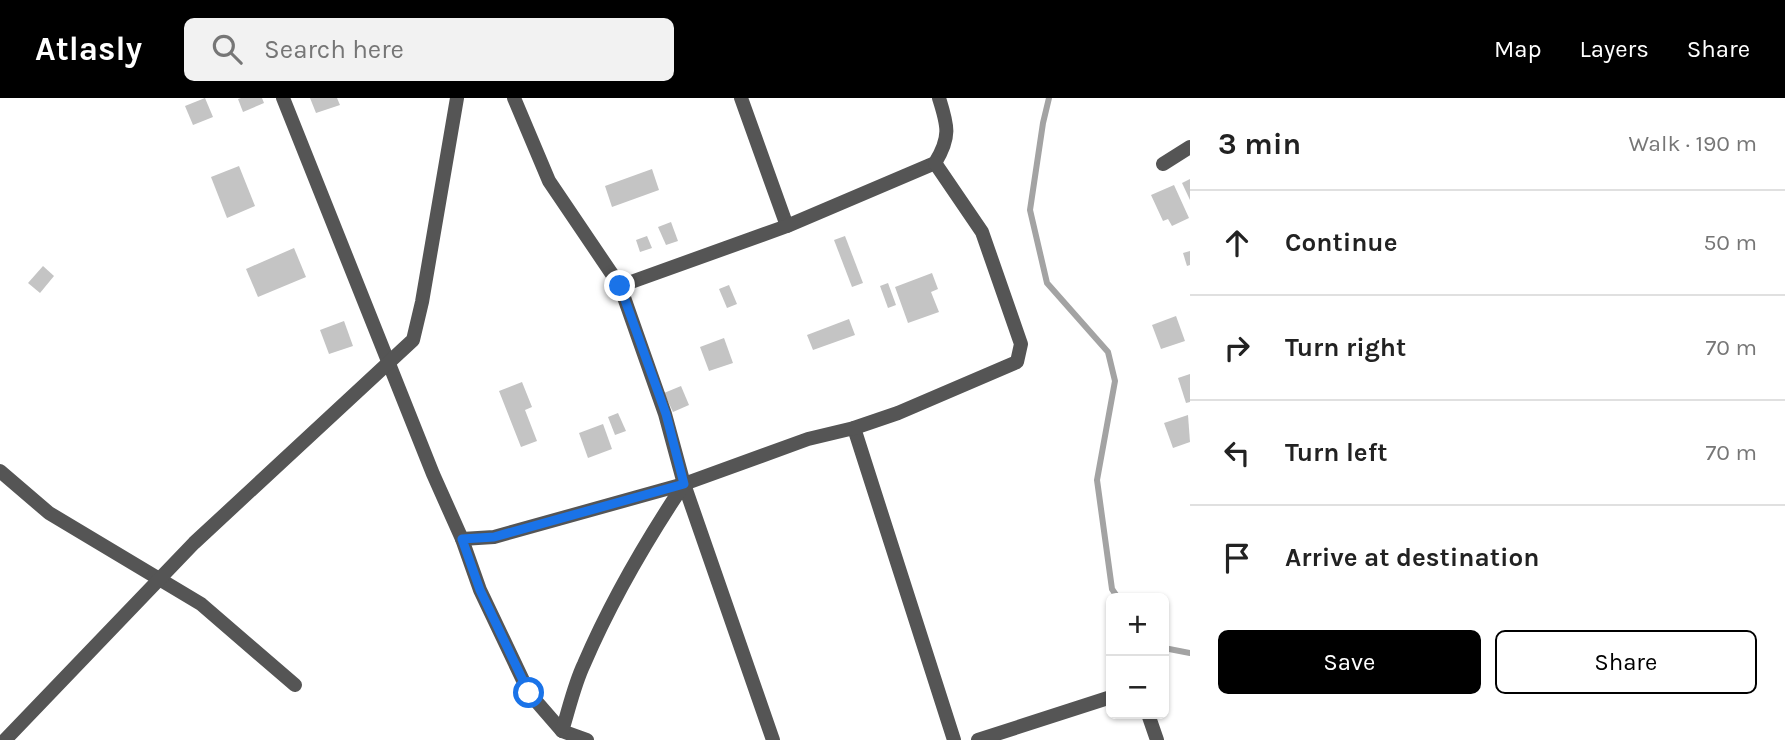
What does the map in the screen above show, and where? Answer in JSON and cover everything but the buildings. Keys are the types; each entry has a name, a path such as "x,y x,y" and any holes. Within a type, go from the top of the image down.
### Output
{"street":[{"path":"283,98 433,474 462,539 480,590 529,693 562,731 587,740"},
{"path":"5,740 194,543 413,340 425,288 457,98"},
{"path":"514,98 549,181 620,286 666,414 684,484 773,740"},
{"path":"741,98 787,226"},
{"path":"620,286 787,226 935,163 946,145 946,120 939,98"},
{"path":"1163,164 1190,147"},
{"path":"462,539 494,537 684,484 808,439 854,428 898,413 1017,362 1021,344 982,232 935,163"},
{"path":"854,428 954,740"},
{"path":"0,471 49,513 201,604 295,685"},
{"path":"562,731 582,666 619,590 655,527 684,484"},
{"path":"978,740 1106,699"},
{"path":"1150,719 1157,740"}],"waterway":[{"path":"1049,98 1030,210 1047,283 1108,352 1115,381 1097,480 1115,593"},
{"path":"1169,649 1190,653"}],"route":[{"path":"529,693 480,590 462,539 494,537 684,484 666,414 620,286"}]}
